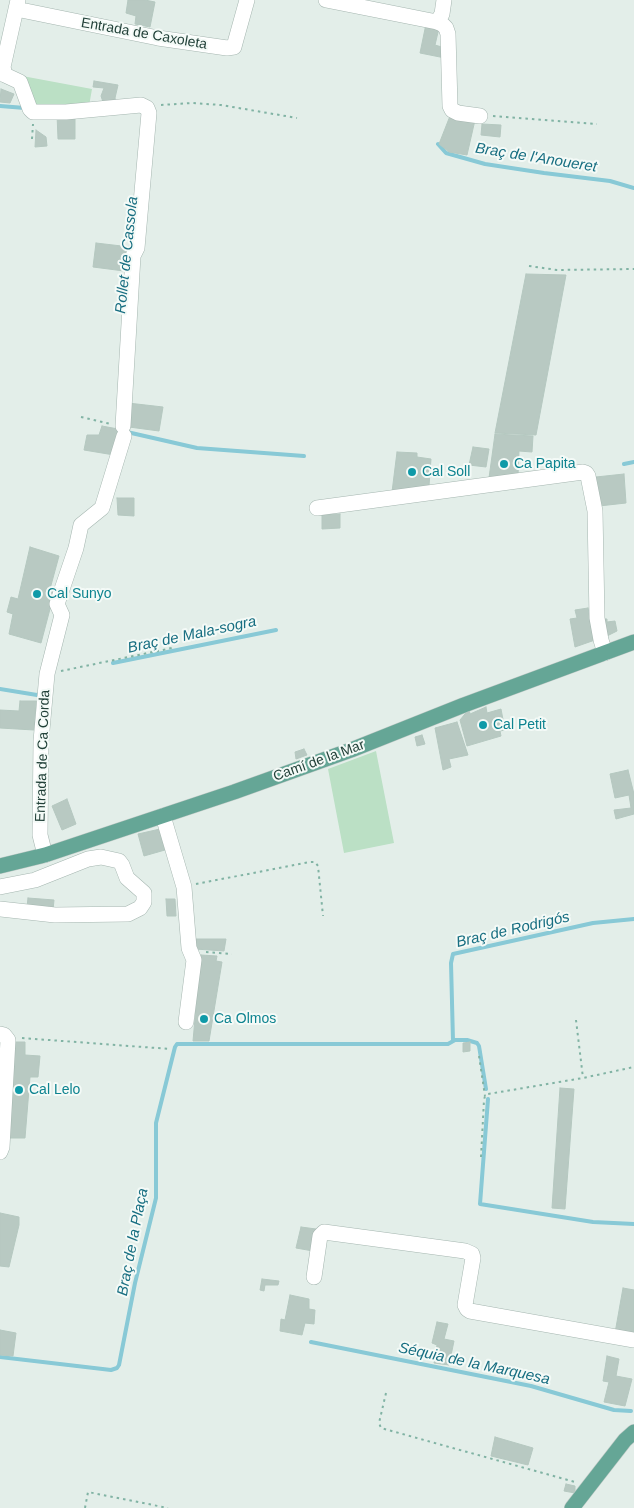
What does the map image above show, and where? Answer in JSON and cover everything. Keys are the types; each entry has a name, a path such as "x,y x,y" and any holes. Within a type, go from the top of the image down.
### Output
{"main road":[{"name":"Camí de la Mar","path":"0,866 45,855 351,750 464,705 634,642"},
{"path":"572,1508 634,1432"}],"street":[{"name":"Entrada de Caxoleta","path":"17,5 158,38 227,48 234,47 236,43 247,0"},
{"path":"326,0 436,22 446,28 448,34 450,106 452,110 458,113 480,116"},
{"path":"436,22 442,14 444,0"},
{"path":"17,5 3,70 6,75 20,82 30,109 34,112 96,110 141,105"},
{"name":"Entrada de Ca Corda","path":"45,855 40,835 41,741 47,674 62,615 57,604 64,577 76,548 81,525 102,508 124,431 133,256 137,248 149,113 141,105"},
{"path":"317,508 586,473 595,511 597,618 605,653"},
{"path":"163,816 183,885 189,948 194,960 186,1022"},
{"path":"0,887 35,880 88,859 101,857 118,861 122,864 127,878 144,893 144,902 140,908 128,914 55,915 0,910"},
{"path":"0,1152 2,1147 3,1035"},
{"path":"314,1277 320,1236 324,1232 464,1251 472,1254 465,1305 470,1311 634,1340"}],"path":[{"path":"141,105 192,103 221,105 297,118"},
{"path":"480,116 597,124"},
{"path":"529,266 558,270 634,269"},
{"path":"81,417 124,431"},
{"path":"47,674 172,648"},
{"path":"183,885 315,862 318,866 323,916"},
{"path":"192,956 198,952 232,954"},
{"path":"576,1020 583,1078"},
{"path":"3,1035 170,1049"},
{"path":"479,1056 485,1096 481,1157"},
{"path":"485,1096 634,1068"},
{"path":"386,1393 379,1423 381,1428 589,1486"},
{"path":"84,1508 88,1492 168,1508"}],"green space":[{"path":"17,75 92,89 89,106 34,107"},
{"path":"376,751 394,843 344,853 328,769"}],"building":[{"path":"128,0 155,2 150,27 135,24 136,16 126,13"},
{"path":"426,24 439,28 435,45 445,48 445,58 420,53"},
{"path":"94,81 118,85 116,102 104,105 101,96 104,88 93,87"},
{"path":"1,89 14,94 10,103 0,102"},
{"path":"57,114 75,114 75,139 58,139"},
{"path":"450,116 475,120 467,155 449,152 439,144"},
{"path":"482,124 501,125 500,137 481,135"},
{"path":"36,130 46,137 47,146 35,147"},
{"path":"96,243 130,247 126,255 124,271 93,267"},
{"path":"526,274 566,275 536,435 495,433"},
{"path":"128,403 163,407 159,431 129,427"},
{"path":"102,426 118,429 114,455 84,450 87,435 99,435"},
{"name":"Ca Papita","path":"495,434 533,436 532,452 519,451 518,476 489,478"},
{"path":"473,447 489,449 486,467 469,465"},
{"name":"Cal Soll","path":"397,452 417,453 417,457 431,459 429,486 392,492"},
{"path":"624,474 626,503 599,506 596,477"},
{"path":"117,498 134,498 134,516 118,515"},
{"path":"340,514 340,528 322,529 322,515"},
{"name":"Cal Sunyo","path":"30,547 59,556 50,589 55,590 41,643 9,634 13,614 7,612 11,597 18,599"},
{"path":"588,608 595,640 575,647 570,619 577,618 575,610"},
{"path":"601,619 607,619 607,622 615,621 617,631 605,637"},
{"path":"20,701 36,701 34,730 0,728 0,710 19,711"},
{"name":"Cal Petit","path":"486,707 487,713 501,709 505,730 500,731 501,736 467,746 460,720 469,709 470,714"},
{"path":"457,722 468,755 449,759 451,767 443,770 435,728"},
{"path":"422,735 425,744 417,746 415,737"},
{"path":"304,749 307,755 296,759 295,752"},
{"path":"628,770 634,794 634,814 616,819 614,810 631,808 629,795 615,798 610,774"},
{"path":"67,799 76,824 62,830 52,806"},
{"path":"160,829 165,850 144,856 138,834"},
{"path":"28,898 54,900 53,910 27,907"},
{"path":"166,899 175,899 176,916 167,916"},
{"path":"195,939 226,939 224,951 195,949"},
{"name":"Ca Olmos","path":"201,955 217,956 216,961 222,962 209,1041 193,1041 197,996 195,996"},
{"name":"Cal Lelo","path":"12,1042 25,1042 25,1055 40,1056 38,1077 30,1077 25,1138 9,1138"},
{"path":"470,1042 470,1051 463,1052 463,1043"},
{"path":"560,1088 574,1089 565,1209 552,1208"},
{"path":"0,1213 19,1217 19,1225 9,1267 0,1266"},
{"path":"301,1227 316,1229 313,1251 296,1248"},
{"path":"262,1279 279,1281 278,1285 265,1285 264,1291 260,1290"},
{"path":"623,1288 634,1290 634,1336 615,1333"},
{"path":"290,1295 309,1299 309,1309 315,1310 314,1324 305,1323 302,1335 280,1331 281,1319 285,1320"},
{"path":"437,1322 448,1324 444,1339 454,1341 449,1365 434,1363 437,1345 432,1343"},
{"path":"0,1330 16,1333 13,1356 0,1355"},
{"path":"607,1356 619,1359 616,1376 632,1379 625,1406 604,1402 609,1382 603,1381"},
{"path":"495,1437 533,1448 528,1465 491,1456"},
{"path":"566,1484 575,1486 575,1493 564,1491"}],"waterway":[{"name":"Rollet de Cassola","path":"0,106 25,108"},
{"name":"Braç de l'Anoueret","path":"438,144 446,153 485,164 610,181 634,188"},
{"name":"Rollet de Cassola","path":"127,432 197,448 304,456"},
{"name":"Rollet de Cassola","path":"624,464 634,462"},
{"name":"Braç de Mala-sogra","path":"113,663 276,630"},
{"name":"Braç de Mala-sogra","path":"0,689 37,695 41,692"},
{"name":"Braç de Rodrigós","path":"453,1041 451,963 453,954 593,923 634,919"},
{"name":"Braç de la Plaça","path":"0,1357 111,1370 119,1365 135,1283 156,1198 156,1123 177,1044 448,1044 455,1040 467,1040 477,1043 479,1046 486,1089"},
{"path":"488,1099 480,1204 593,1222 634,1224"},
{"name":"Séquia de la Marquesa","path":"311,1342 531,1386 614,1410 631,1411"}],"place":[{"name":"Ca Papita","path":"504,464"},
{"name":"Cal Soll","path":"412,472"},
{"name":"Cal Sunyo","path":"37,594"},
{"name":"Cal Petit","path":"483,725"},
{"name":"Ca Olmos","path":"204,1019"},
{"name":"Cal Lelo","path":"19,1090"}]}
